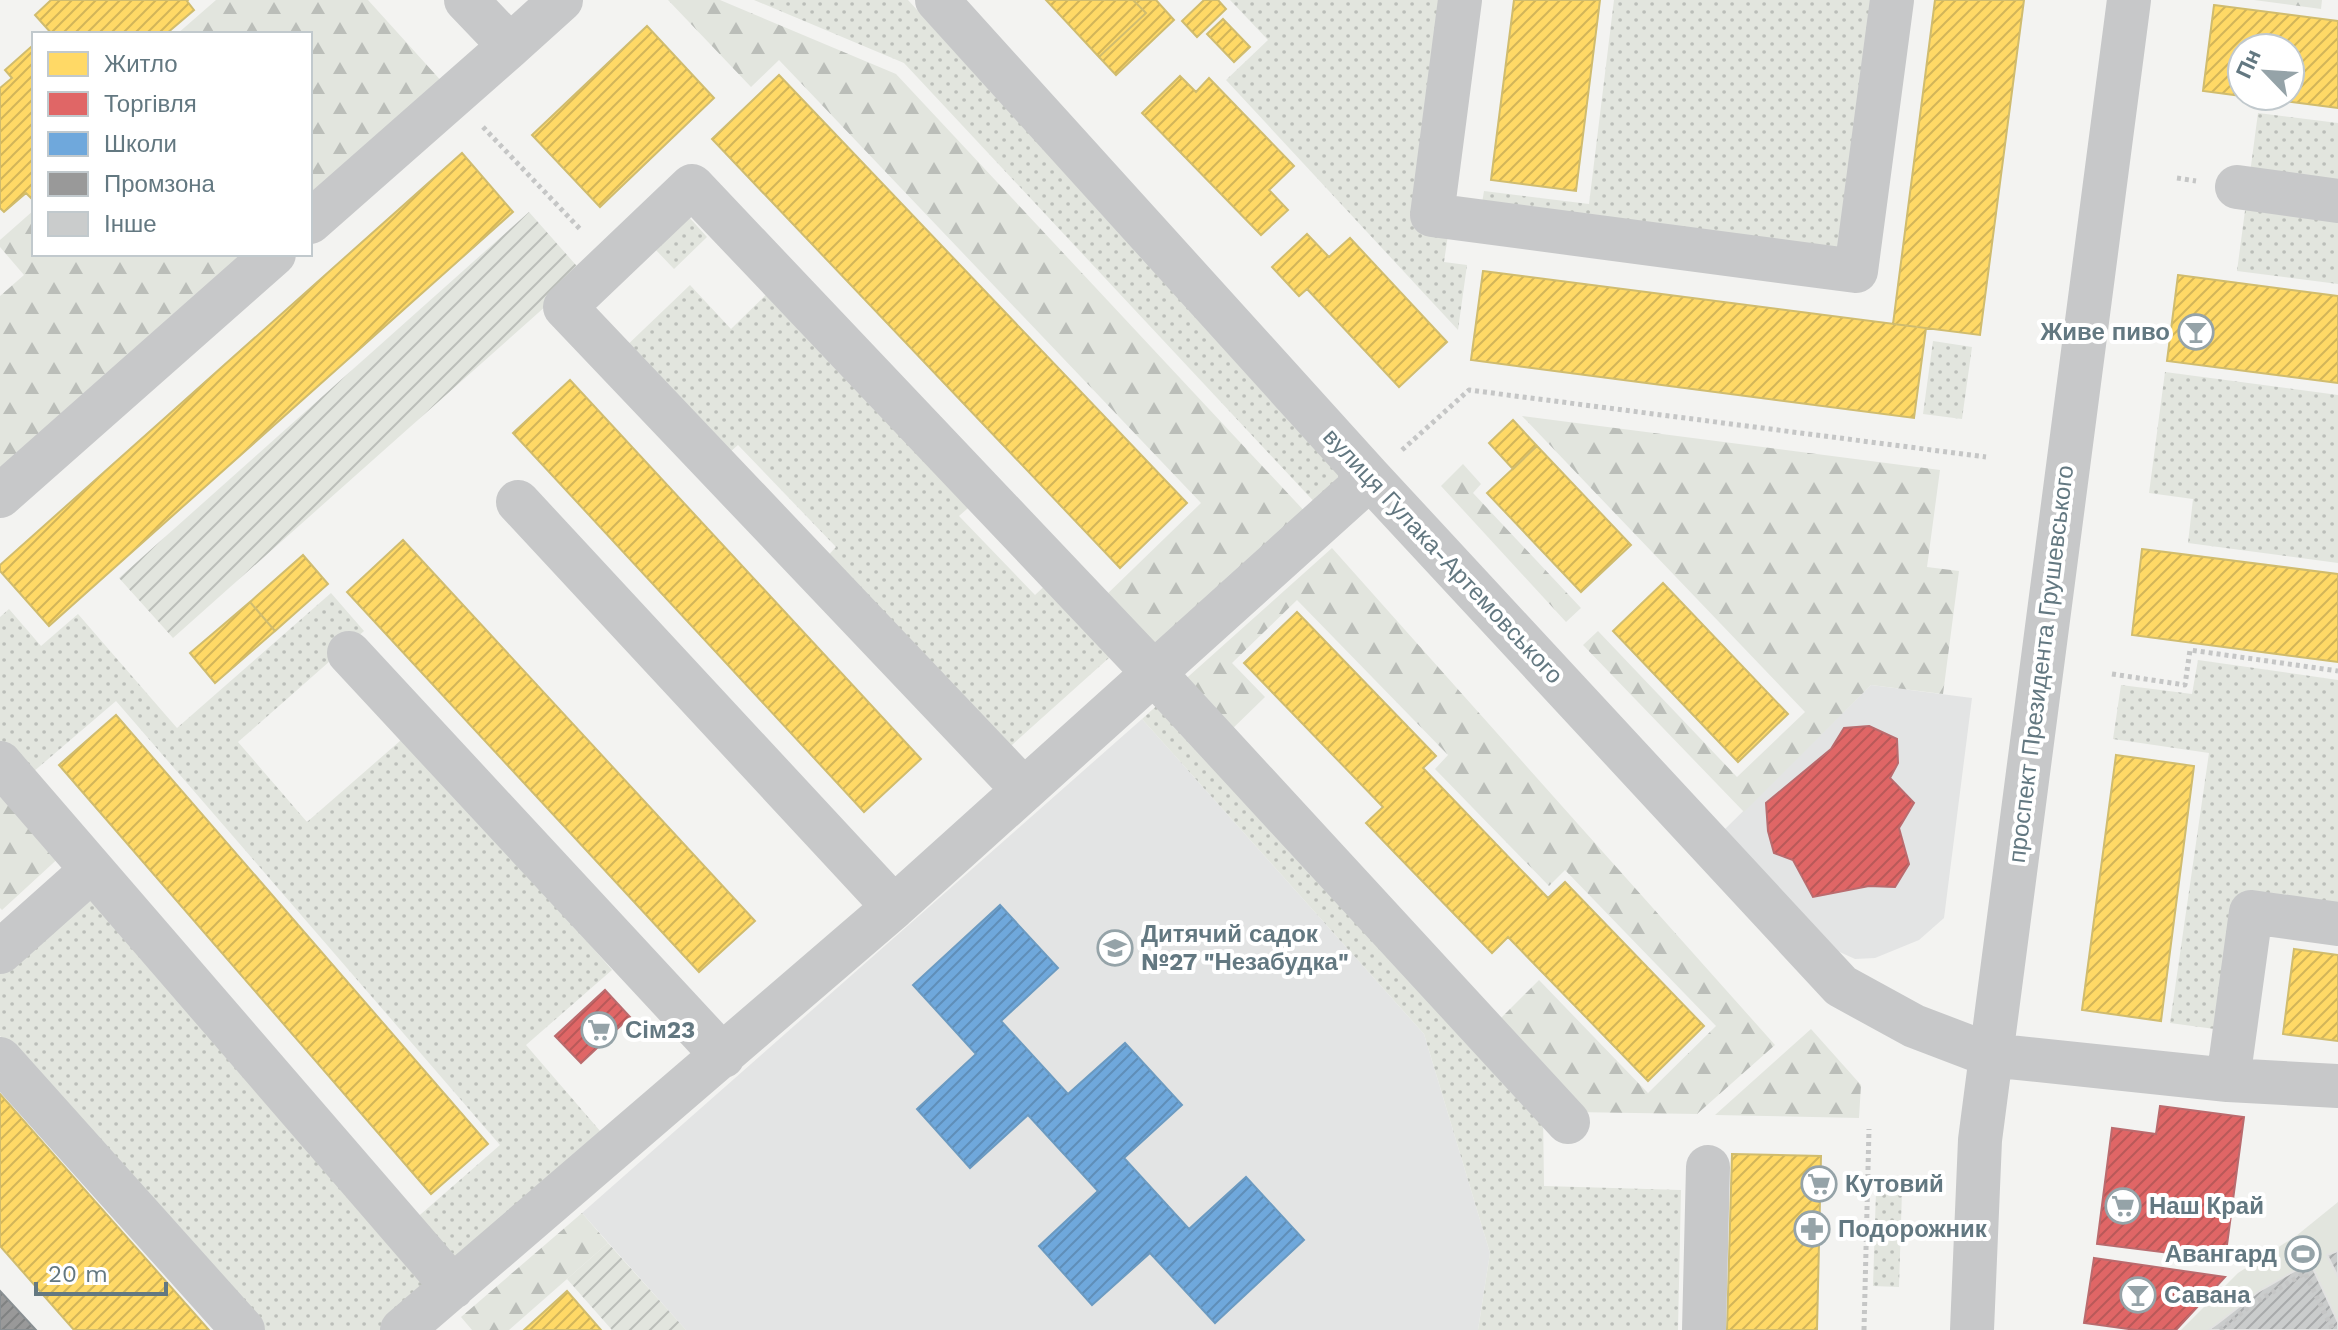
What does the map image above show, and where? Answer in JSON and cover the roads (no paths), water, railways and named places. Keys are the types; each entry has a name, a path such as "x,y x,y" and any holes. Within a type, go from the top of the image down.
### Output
{"street":[{"path":"466,0 510,46"},
{"path":"312,220 561,0"},
{"name":"вулиця Гулака-Артемовського","path":"937,0 1370,478 1841,986 1914,1026 1990,1055 2228,1080 2338,1086"},
{"path":"1460,0 1432,215 1856,271 1892,0"},
{"name":"проспект Президента Грушевського","path":"1972,1330 1980,1140 1990,1055 2129,0"},
{"path":"1024,790 565,307 692,186 1154,673 1568,1122"},
{"path":"2237,187 2338,201"},
{"path":"0,496 272,256"},
{"path":"0,763 92,870 434,1313 894,907 1370,478"},
{"path":"518,502 894,907"},
{"path":"349,653 723,1056"},
{"path":"0,952 92,870"},
{"path":"2228,1080 2251,912 2338,924"},
{"path":"0,1059 243,1330"},
{"path":"1704,1330 1708,1167"}],"place":[{"name":"Живе пиво","path":"2196,332"},
{"name":"Дитячий садок №27 \"Незабудка\"","path":"1115,948"},
{"name":"Сім23","path":"599,1030"},
{"name":"Кутовий","path":"1819,1184"},
{"name":"Наш Край","path":"2123,1206"},
{"name":"Подорожник","path":"1812,1229"},
{"name":"Авангард","path":"2303,1254"},
{"name":"Савана","path":"2138,1295"}]}
